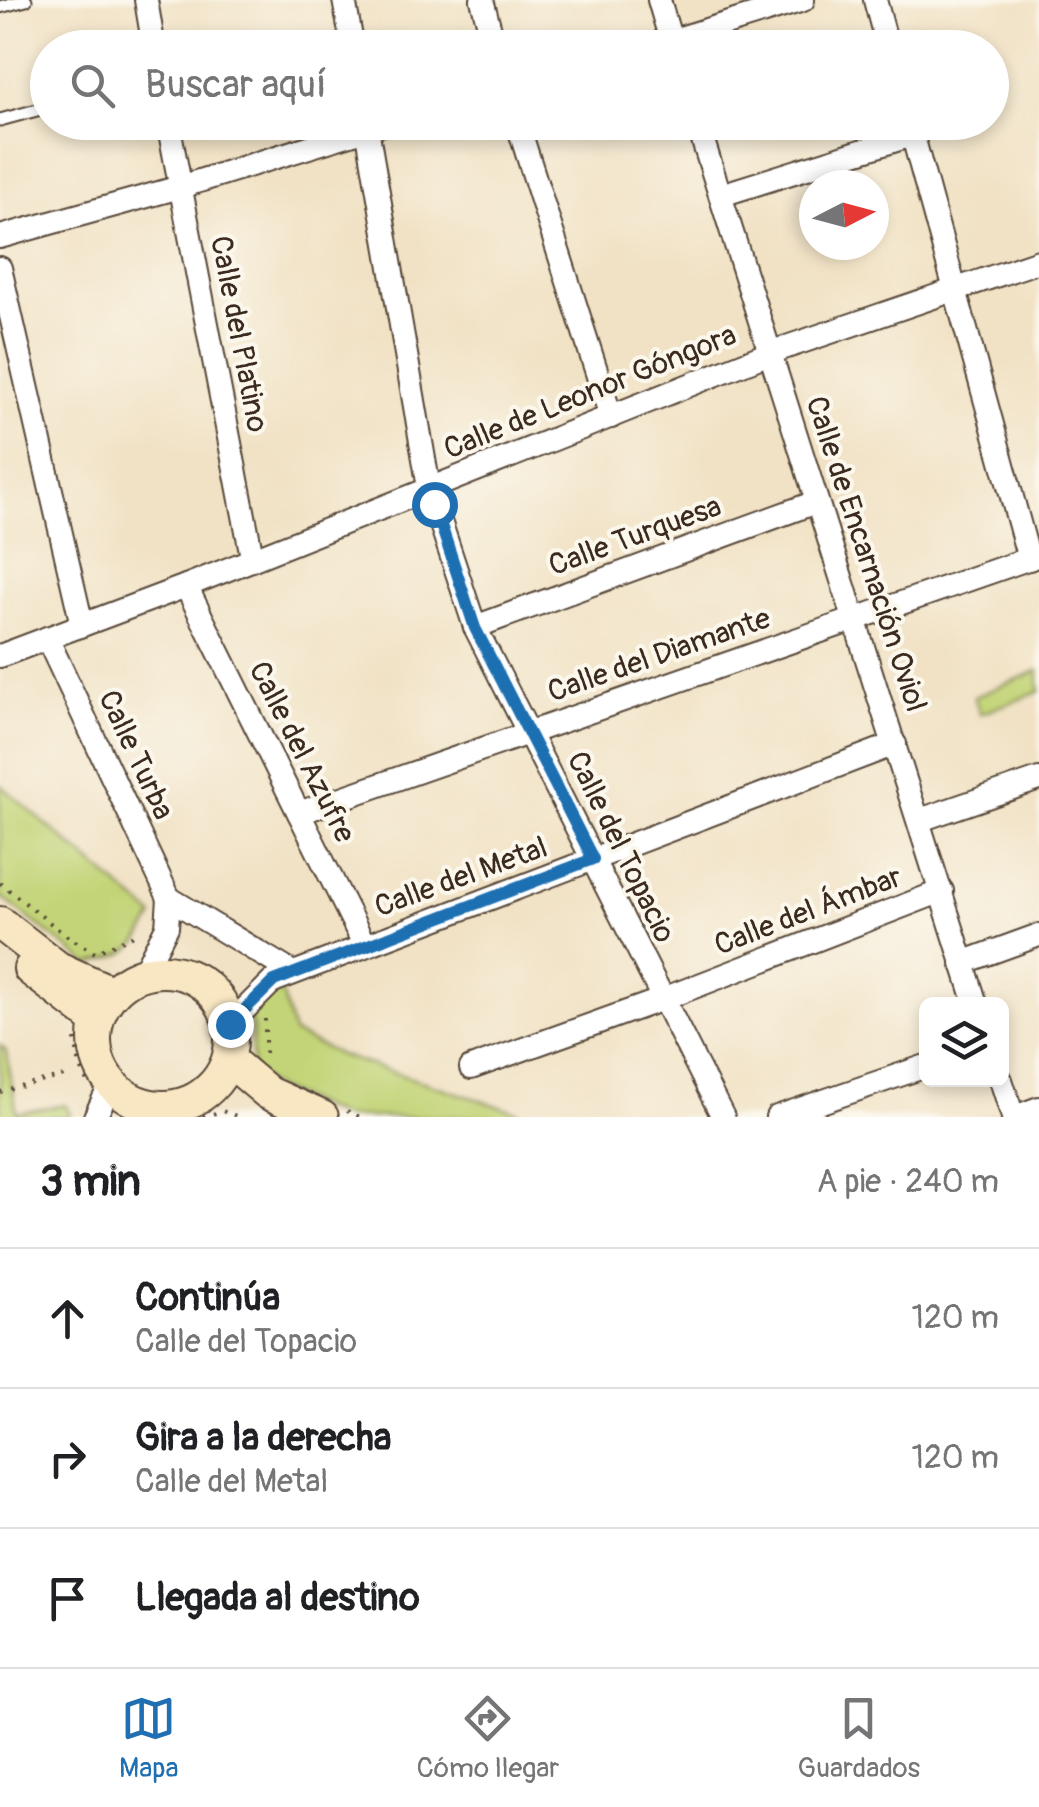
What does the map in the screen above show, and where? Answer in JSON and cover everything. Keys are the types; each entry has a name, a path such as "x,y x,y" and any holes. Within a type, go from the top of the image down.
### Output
{"street":[{"path":"146,0 151,30"},
{"path":"344,0 350,30"},
{"path":"482,0 490,30"},
{"path":"659,0 662,30"},
{"path":"710,30 803,0"},
{"path":"875,0 883,30"},
{"name":"Calle del Platino","path":"171,140 252,557"},
{"path":"0,237 180,187 327,140"},
{"name":"Calle del Topacio","path":"376,140 429,488 475,628 723,1117"},
{"path":"523,140 611,417"},
{"name":"Calle de Encarnación Oviol","path":"703,140 974,997"},
{"path":"721,195 879,140"},
{"path":"914,140 953,288 1034,557"},
{"name":"Calle de Leonor Góngora","path":"0,656 186,586 772,352 1039,261"},
{"path":"0,268 82,625"},
{"name":"Calle Turquesa","path":"475,628 816,502"},
{"name":"Calle del Diamante","path":"300,813 1034,557"},
{"name":"Calle del Azufre","path":"186,586 364,944"},
{"name":"Calle Turba","path":"47,638 169,898"},
{"name":"Calle del Metal","path":"230,1024 264,986 364,944 895,744"},
{"path":"920,820 1039,779"},
{"name":"Calle del Ámbar","path":"471,1068 942,891"},
{"path":"144,974 166,927 169,898 293,974"},
{"path":"0,923 105,1007"},
{"path":"962,963 1039,934"},
{"path":"0,944 105,1007"},
{"path":"166,970 207,986 222,1003 230,1024 224,1070 205,1095 187,1104 143,1112 111,1084 97,1054 105,1007 127,981 144,974 166,970"},
{"path":"777,1117 919,1068"},
{"path":"224,1070 268,1093 334,1114"},
{"path":"224,1070 290,1117"},
{"path":"96,1117 111,1084"},
{"path":"1003,1087 1014,1117 1039,1108"}],"lane":[{"path":"0,7 26,0"},
{"path":"0,120 30,112"}],"path":[{"path":"0,883 95,954 145,930"},
{"path":"264,986 265,1058"},
{"path":"0,1092 64,1076"},
{"path":"203,1117 222,1111 239,1117"},
{"path":"334,1114 360,1117"}],"green space":[{"path":"1039,670 1039,692 980,714 974,697"},
{"path":"0,785 154,916 135,945 112,958 88,964 0,896"},
{"path":"282,992 293,1033 342,1056 533,1117 343,1117 272,1086 252,1070 248,1010 268,995"},
{"path":"0,1045 6,1051 17,1113 65,1105 68,1117 0,1117"}],"route":[{"path":"230,1024 264,986 274,981 593,859 475,628 434,504"}]}
